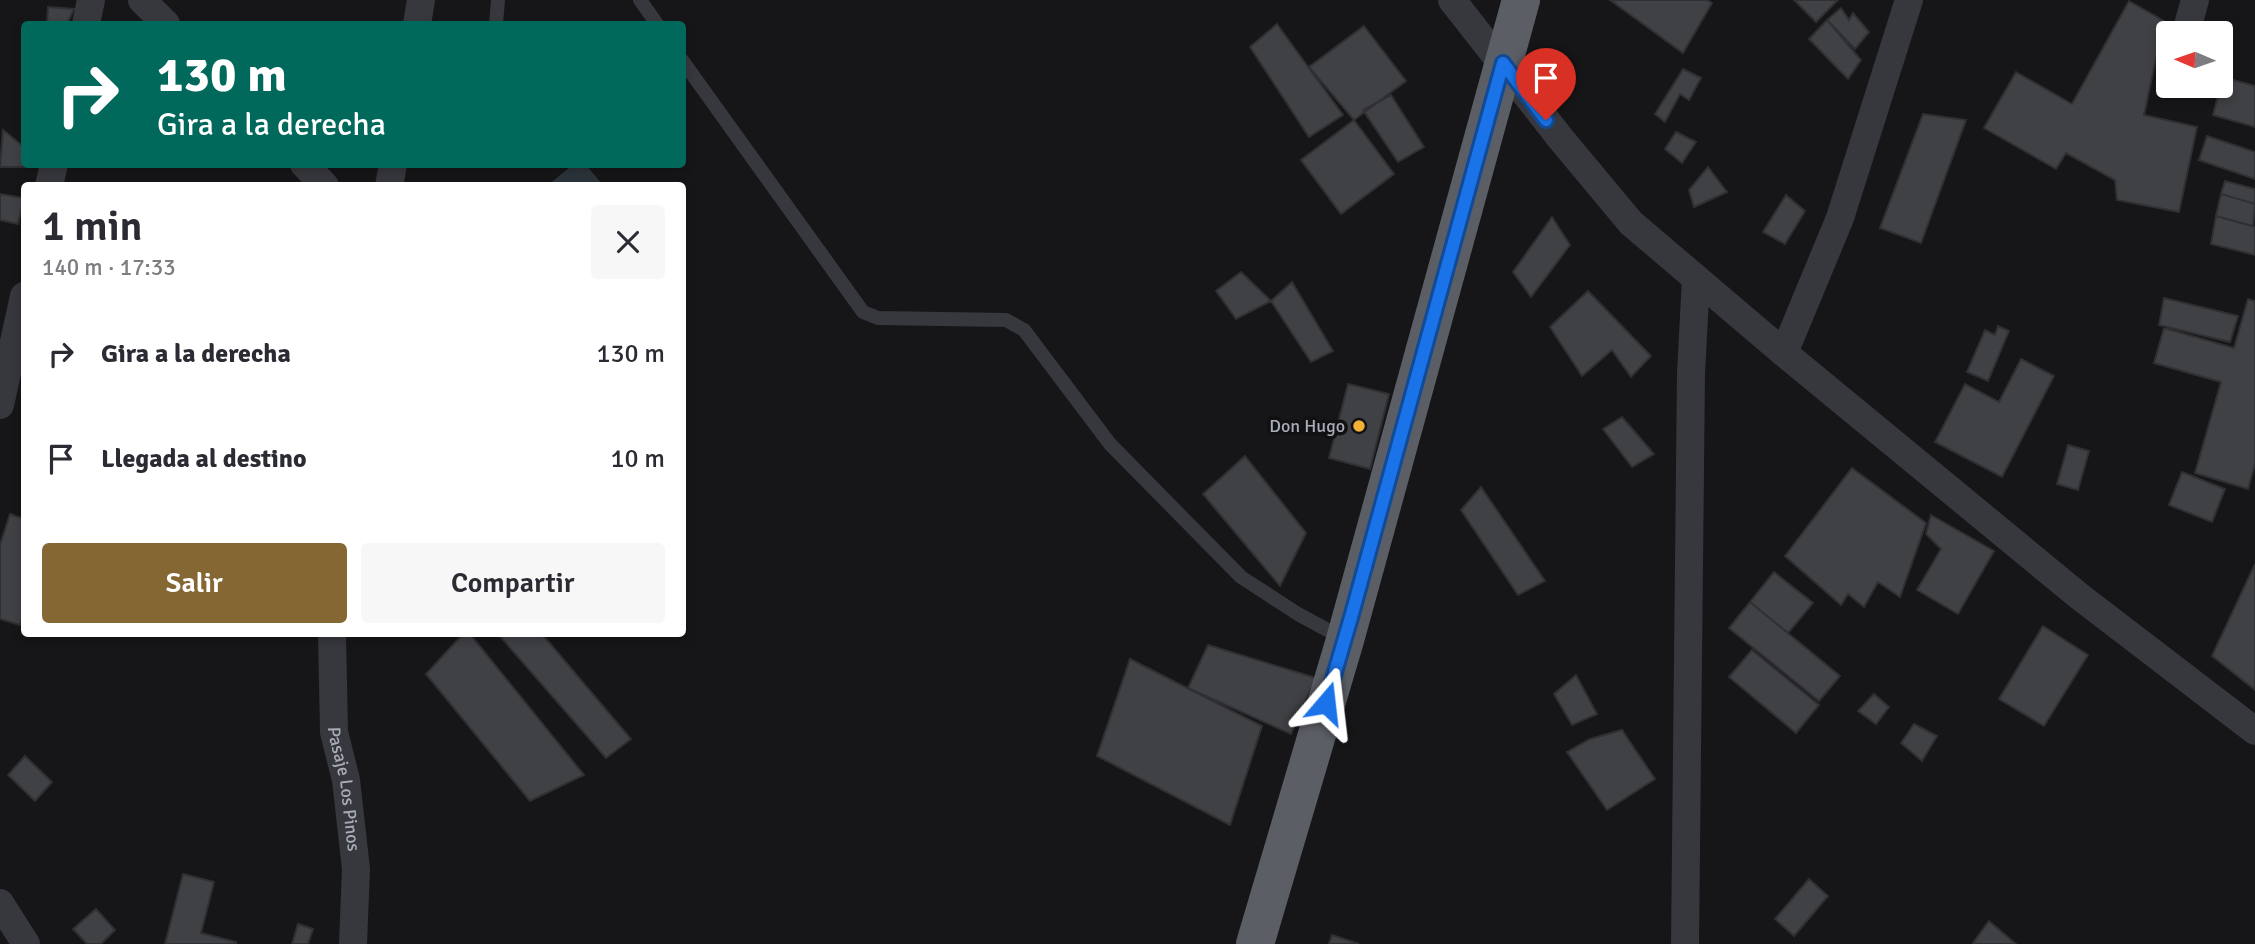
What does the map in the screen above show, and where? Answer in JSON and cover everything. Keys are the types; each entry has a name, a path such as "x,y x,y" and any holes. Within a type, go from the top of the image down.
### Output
{"highway":[{"path":"1255,944 1345,640 1521,0"}],"street":[{"path":"87,21 91,0"},
{"path":"142,0 163,21"},
{"path":"417,21 421,0"},
{"path":"1452,0 1631,223 2079,596 2255,731"},
{"path":"1784,353 1840,218 1909,0"},
{"path":"2189,21 2195,0"},
{"path":"308,168 321,182"},
{"path":"1685,944 1691,373 1696,278"},
{"path":"0,405 21,310"},
{"name":"Pasaje Los Pinos","path":"332,637 334,732 346,780 356,869 353,944"},
{"path":"0,903 26,944"}],"lane":[{"path":"496,21 499,0"},
{"path":"640,0 655,21"},
{"path":"686,66 863,312 878,318 1006,320 1024,330 1110,444 1241,577 1298,614 1345,640"}],"shaded area":[{"path":"569,168 589,168 600,182 552,182"}],"building":[{"path":"1610,0 1707,0 1712,3 1683,53"},
{"path":"1794,0 1838,0 1816,22"},
{"path":"2129,1 2164,21 2156,21 2156,59 2144,115 2197,127 2179,212 2117,200 2115,180 2066,153 2056,169 1984,128 2016,72 2072,104"},
{"path":"48,7 74,9 68,21 47,21"},
{"path":"1841,8 1849,20 1853,13 1869,32 1855,49 1827,20"},
{"path":"1827,20 1861,60 1848,79 1809,39"},
{"path":"1277,24 1343,115 1309,137 1250,47"},
{"path":"1364,26 1406,81 1354,120 1309,67"},
{"path":"1683,69 1701,78 1689,100 1680,94 1665,122 1655,114"},
{"path":"2233,80 2255,86 2255,127 2213,115 2217,98 2233,98"},
{"path":"1391,95 1424,147 1398,162 1363,110"},
{"path":"1923,114 1966,120 1921,243 1880,228"},
{"path":"1354,120 1394,174 1341,214 1301,160"},
{"path":"3,130 21,145 21,167 0,167"},
{"path":"1676,132 1696,142 1682,163 1665,149"},
{"path":"2207,136 2255,152 2255,179 2199,160"},
{"path":"1708,167 1727,192 1694,207 1689,190"},
{"path":"2225,181 2255,189 2255,204 2221,194"},
{"path":"0,194 21,198 18,224 0,220"},
{"path":"2221,194 2255,204 2253,226 2216,216"},
{"path":"1786,195 1805,211 1785,244 1763,232"},
{"path":"2216,216 2255,227 2255,255 2211,244"},
{"path":"1552,217 1570,245 1531,297 1513,272"},
{"path":"1241,272 1271,301 1236,319 1216,291"},
{"path":"1292,282 1333,351 1311,362 1271,301"},
{"path":"1588,291 1651,356 1631,377 1612,350 1582,376 1550,327"},
{"path":"2164,298 2238,316 2230,342 2159,325"},
{"path":"2248,299 2255,301 2255,464 2248,489 2195,473 2221,382 2154,363 2164,328 2234,348"},
{"path":"1998,326 2009,331 1988,381 1967,372 1985,330 1995,335"},
{"path":"2021,359 2054,376 2002,477 1935,442 1965,384 1999,402"},
{"name":"Don Hugo","path":"1348,384 1389,394 1370,469 1329,458"},
{"path":"1622,417 1654,454 1632,467 1603,429"},
{"path":"2068,445 2089,451 2078,490 2057,484"},
{"path":"1245,456 1306,533 1280,586 1203,494"},
{"path":"1852,468 1926,523 1900,597 1878,582 1864,607 1848,594 1841,605 1785,556"},
{"path":"2182,472 2225,489 2212,522 2169,505"},
{"path":"1481,487 1545,581 1518,595 1461,510"},
{"path":"10,514 21,518 20,625 0,619 0,545"},
{"path":"1931,515 1994,551 1958,614 1917,590 1941,549 1926,534"},
{"path":"2255,564 2255,690 2212,656"},
{"path":"1774,572 1813,603 1788,633 1750,602"},
{"path":"1750,602 1840,676 1819,701 1729,628"},
{"path":"2043,626 2088,655 2044,726 1999,699"},
{"path":"460,637 472,637 584,775 530,801 426,674"},
{"path":"501,637 545,637 631,739 606,758"},
{"path":"1208,645 1316,678 1291,734 1188,688"},
{"path":"1752,650 1819,705 1796,733 1729,677"},
{"path":"1130,659 1262,726 1230,825 1097,756"},
{"path":"1576,675 1597,714 1572,725 1554,694"},
{"path":"1874,694 1889,707 1876,724 1858,711"},
{"path":"1914,724 1937,736 1922,761 1901,743"},
{"path":"1622,730 1655,779 1607,810 1567,752 1590,739"},
{"path":"25,756 52,782 35,801 8,775"},
{"path":"183,874 214,882 201,933 236,944 165,944"},
{"path":"1809,879 1828,896 1794,936 1775,919"},
{"path":"96,909 115,930 101,944 87,944 73,929"},
{"path":"1989,921 2016,944 1973,943"},
{"path":"298,924 313,929 308,944 292,944"},
{"path":"1332,935 1359,944 1329,944"}],"place":[{"name":"Don Hugo","path":"1359,426"}],"route":[{"path":"1326,703 1503,63 1546,120"}]}
